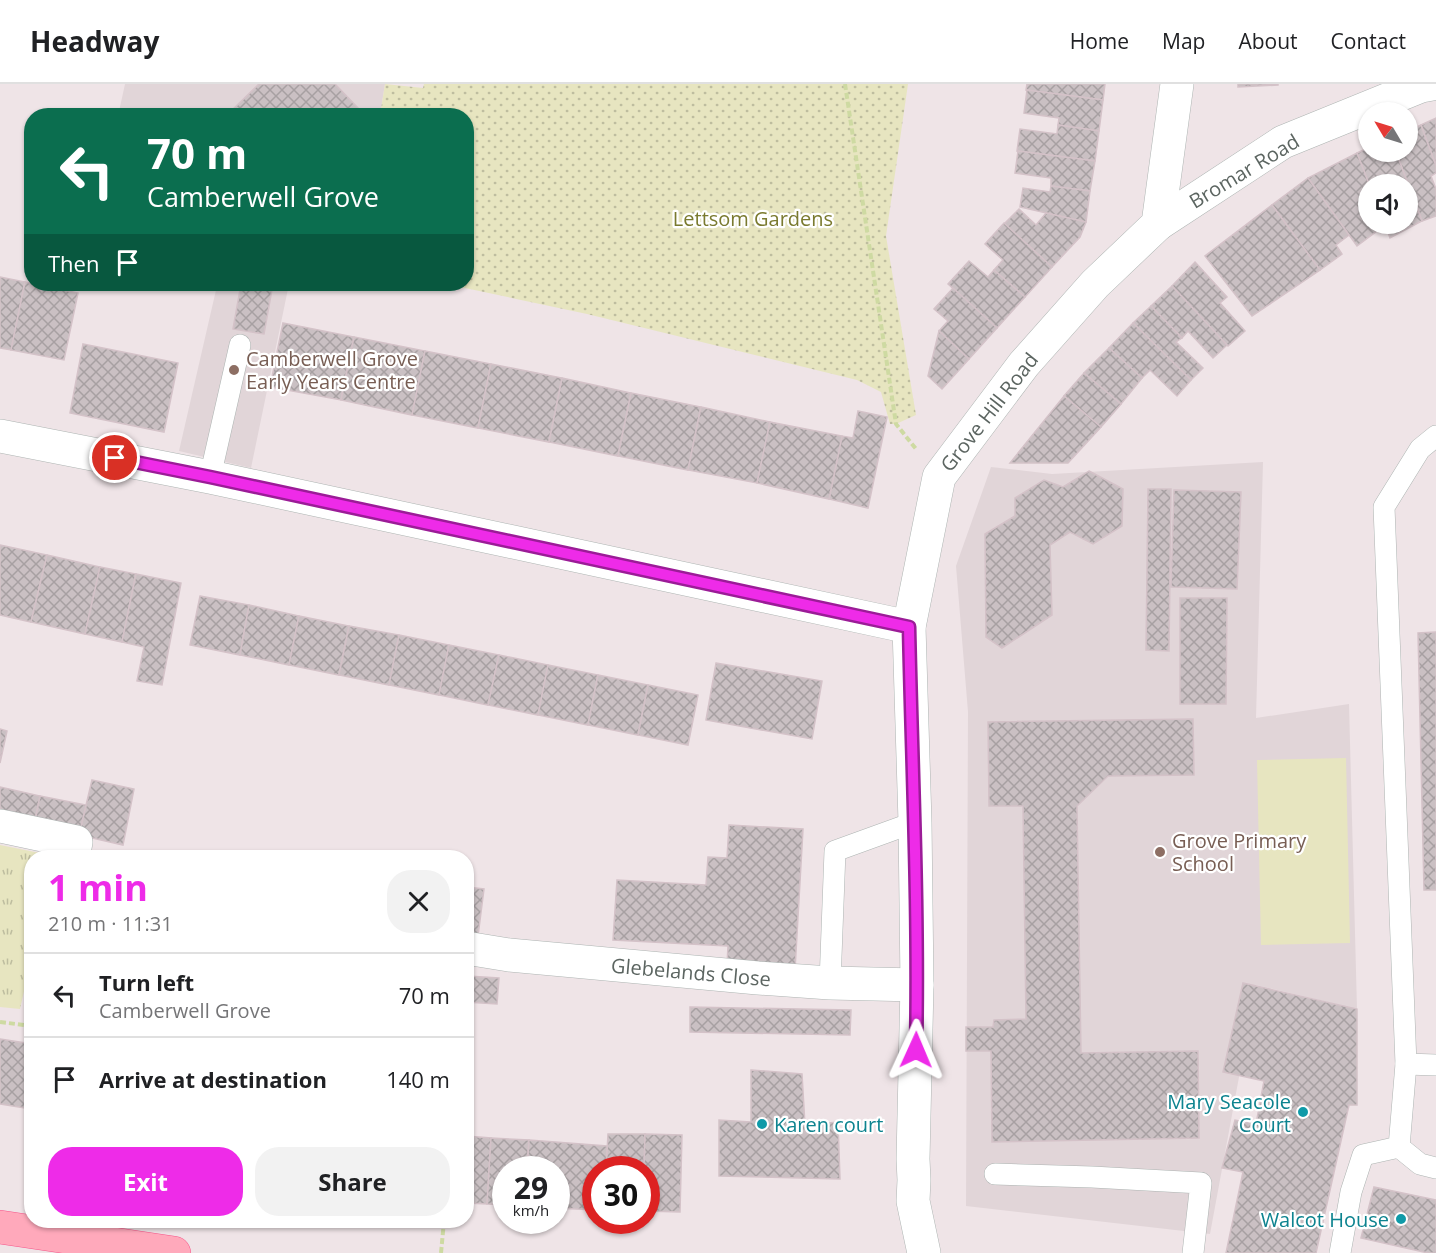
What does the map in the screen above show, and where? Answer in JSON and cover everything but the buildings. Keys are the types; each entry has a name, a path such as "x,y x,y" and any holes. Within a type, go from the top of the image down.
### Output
{"main road":[{"path":"0,1227 174,1253"}],"street":[{"path":"1158,224 1177,84"},
{"name":"Bromar Road","path":"1158,224 1283,142 1421,86 1432,84"},
{"name":"Grove Hill Road","path":"924,1253 913,1201 917,985 909,627 939,477 1024,364 1095,284 1158,224"},
{"path":"0,436 210,477 909,627"},
{"path":"0,826 76,842 74,850"},
{"name":"Glebelands Close","path":"474,949 580,962 830,983 917,985"}],"lane":[{"path":"210,477 240,345"},
{"path":"1399,1147 1406,1064 1384,507 1420,449 1436,436"},
{"path":"830,983 835,851 915,822"},
{"path":"1406,1064 1436,1065"},
{"path":"1399,1147 1420,1164 1436,1168"},
{"path":"1340,1253 1351,1192 1362,1155 1399,1147"},
{"path":"995,1174 1201,1183 1193,1253"}],"path":[{"path":"845,84 896,424 939,477"},
{"path":"0,1022 24,1025"},
{"path":"441,1253 443,1228"}],"shaded area":[{"path":"125,84 385,84 381,108 120,108"},
{"name":"Camberwell Grove Early Years Centre","path":"216,291 288,291 251,468 179,451"},
{"name":"Grove Primary School","path":"1263,462 1256,718 1349,704 1357,1009 1256,985 1210,1234 966,1206 968,712 956,566 991,467 1052,474"}],"green space":[{"name":"Lettsom Gardens","path":"385,84 423,88 424,84 908,84 886,236 916,415 896,424 890,424 881,392 857,380 587,314 474,290 474,108 381,108"},
{"path":"1346,758 1350,943 1261,945 1257,760"},
{"path":"0,845 25,850 24,991 20,1009 0,1007"}],"place":[{"name":"Camberwell Grove Early Years Centre","path":"234,370"},
{"name":"Grove Primary School","path":"1160,852"},
{"name":"Mary Seacole Court","path":"1303,1112"},
{"name":"Karen court","path":"762,1124"},
{"name":"Walcot House","path":"1401,1219"}],"route":[{"path":"115,458 909,627 915,822 916,1050"}]}
